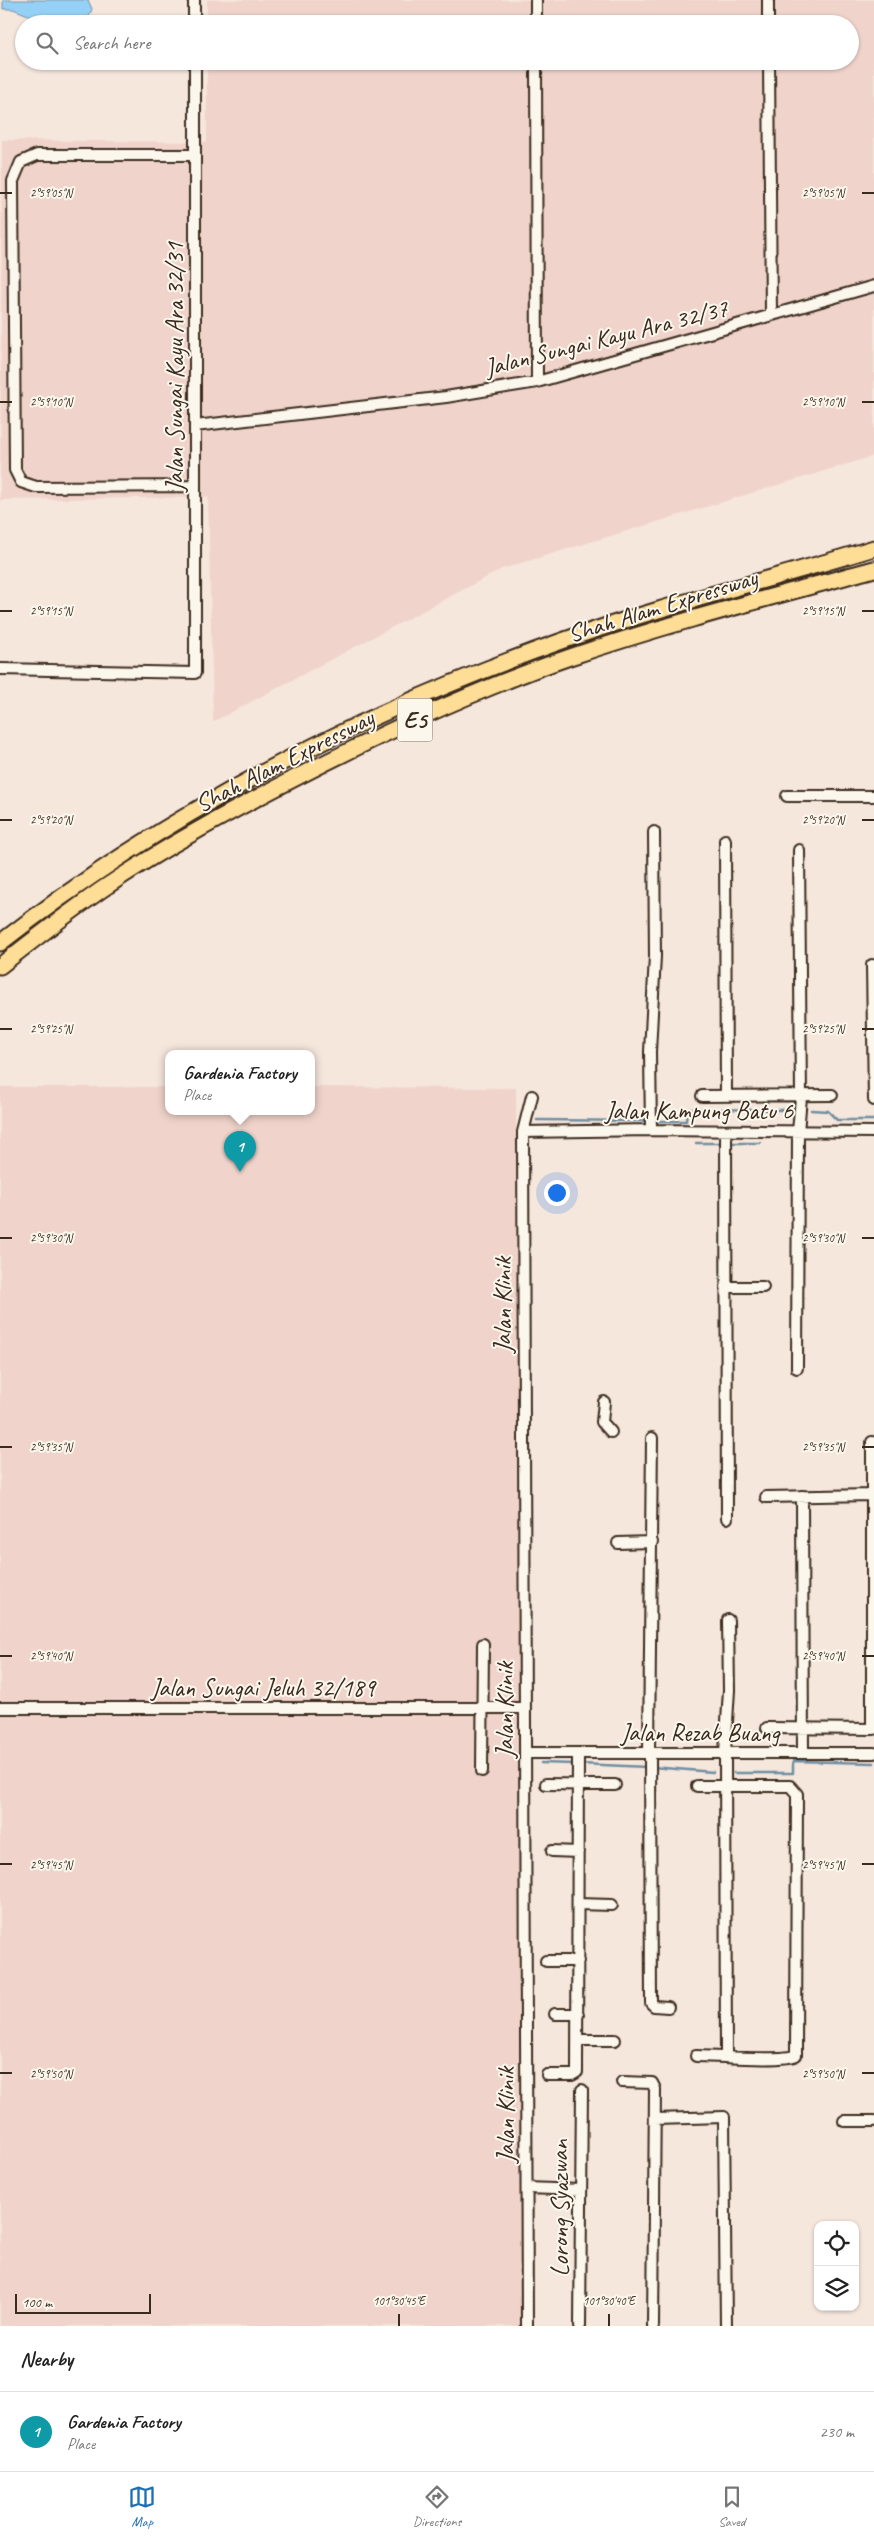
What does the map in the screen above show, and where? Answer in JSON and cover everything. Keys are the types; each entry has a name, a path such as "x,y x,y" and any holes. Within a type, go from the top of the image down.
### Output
{"highway":[{"name":"Shah Alam Expressway","path":"0,943 88,879 150,838 336,735 402,705 563,641 650,613 874,548"},
{"name":"Shah Alam Expressway","path":"0,966 101,891 160,852 281,785 408,723 494,686 569,657 655,630 874,569"}],"street":[{"path":"194,0 194,15"},
{"path":"536,0 536,15"},
{"path":"768,0 768,15"},
{"name":"Jalan Sungai Kayu Ara 32/31","path":"0,669 195,673 195,70"},
{"path":"536,70 537,382"},
{"path":"769,70 771,315"},
{"path":"194,155 37,155 21,162 12,181 15,470 21,482 36,487 195,486"},
{"name":"Jalan Sungai Kayu Ara 32/37","path":"195,426 446,397 537,382 874,286"},
{"path":"786,796 874,796"},
{"path":"651,1130 650,1052 655,956 654,832"},
{"path":"725,840 726,1096"},
{"path":"797,1368 798,1132 801,1096 799,850"},
{"path":"872,965 874,1100"},
{"name":"Jalan Klinik","path":"527,2326 523,1132 532,1096"},
{"path":"702,1096 832,1096"},
{"name":"Jalan Kampung Batu 6","path":"523,1132 651,1130 726,1138 798,1132 874,1132"},
{"path":"726,1138 727,1518"},
{"path":"726,1287 763,1287"},
{"path":"604,1402 602,1422 611,1432"},
{"path":"652,1438 651,2004 668,2007"},
{"path":"767,1728 873,1729 872,1442"},
{"path":"802,1496 803,1753"},
{"path":"766,1497 872,1496"},
{"path":"618,1542 652,1542"},
{"path":"726,2056 728,1620"},
{"path":"482,1771 483,1644"},
{"name":"Jalan Sungai Jeluh 32/189","path":"0,1708 525,1708"},
{"name":"Jalan Rezab Buang","path":"525,1753 578,1769 726,1753 874,1753"},
{"path":"547,2075 572,2075 577,2072 578,1769"},
{"path":"546,1784 578,1769 615,1785"},
{"path":"696,1786 790,1786 794,1788 797,1794 798,1856 796,2055 784,2058 696,2056"},
{"path":"552,1851 578,1852"},
{"path":"578,1904 612,1905"},
{"path":"546,1961 578,1961"},
{"path":"555,2014 578,2014"},
{"path":"578,2040 615,2040"},
{"path":"622,2082 652,2083 655,2089 653,2326"},
{"name":"Lorong Syazwan","path":"580,2326 582,2090"},
{"path":"655,2118 724,2117 726,2326"},
{"path":"844,2121 874,2121"},
{"path":"527,2188 580,2190"}],"shaded area":[{"path":"207,0 874,0 874,456 502,569 213,722 208,497 0,500 2,140 207,142 207,70 859,70 859,15 207,15"},
{"path":"0,1087 165,1087 165,1115 315,1115 315,1087 516,1088 522,2326 0,2326"}],"water":[{"path":"3,0 88,0 92,9 90,15 28,15 13,9 3,9"}],"waterway":[{"path":"653,1121 686,1121 687,1109 788,1110"},
{"path":"811,1110 828,1111 837,1120 874,1120"},
{"path":"537,1120 648,1121"},
{"path":"696,1143 723,1143"},
{"path":"729,1143 760,1143"},
{"path":"734,1773 793,1773 793,1761 874,1763"},
{"path":"541,1763 574,1764"},
{"path":"580,1764 647,1767"},
{"path":"652,1767 713,1772"}],"place":[{"name":"Gardenia Factory","path":"240,1172"}]}
